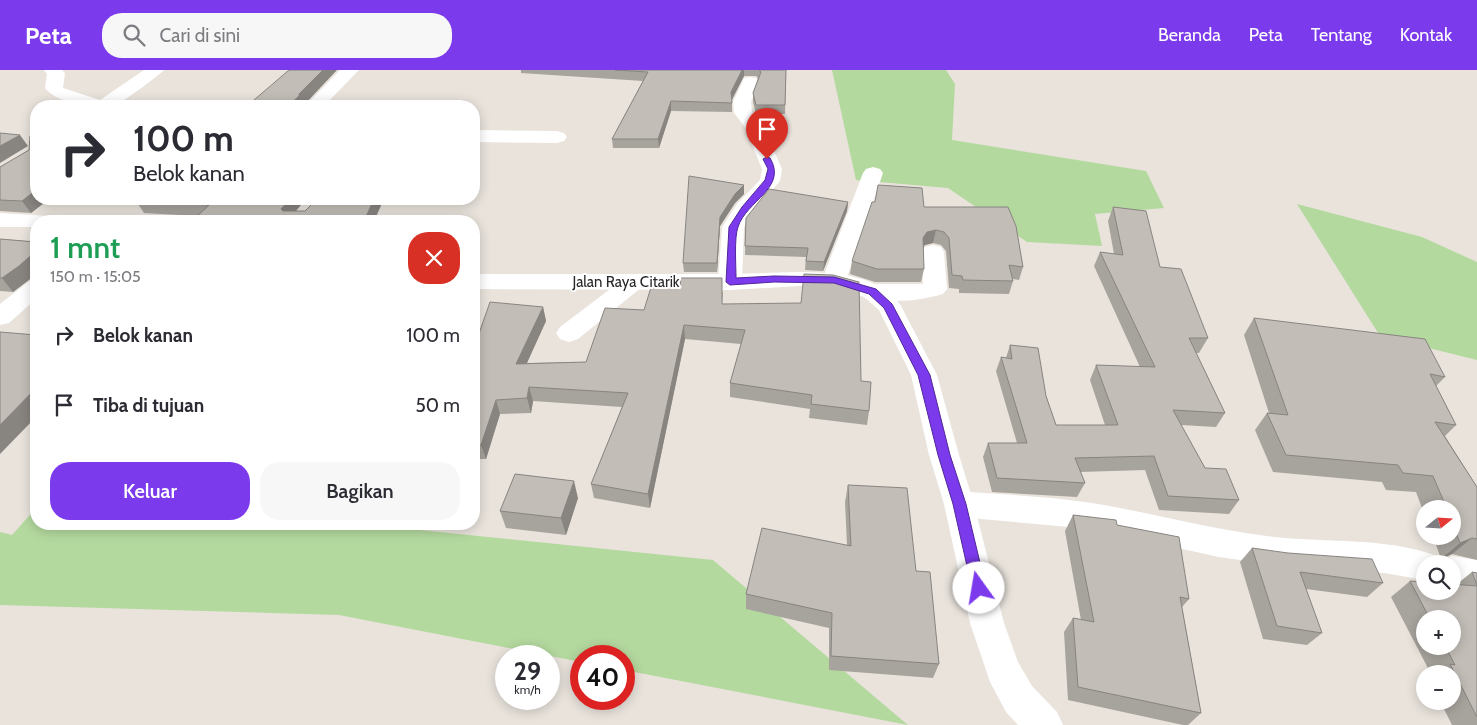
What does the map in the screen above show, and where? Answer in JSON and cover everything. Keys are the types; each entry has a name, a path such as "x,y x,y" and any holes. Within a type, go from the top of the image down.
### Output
{"street":[{"path":"53,70 56,73 54,88 57,92 83,100"},
{"path":"111,100 155,70"},
{"path":"320,100 350,70"},
{"path":"730,282 733,227 745,209 770,181 772,169 754,126 743,113 742,102 750,82"},
{"path":"480,136 557,137"},
{"path":"834,280 873,173"},
{"path":"0,220 30,221"},
{"path":"873,292 924,292 936,289 933,252"},
{"name":"Jalan Raya Citarik","path":"480,282 834,280 873,292 889,306 924,375 944,455 960,504 987,623 1003,670 1019,699 1044,725"},
{"path":"569,333 634,282"},
{"path":"0,316 30,292"},
{"path":"960,504 1091,516 1219,544 1274,551 1384,559 1416,564"},
{"path":"1461,572 1477,575"}],"green space":[{"path":"832,70 946,70 955,84 952,140 1146,171 1164,208 1095,214 1102,246 1027,242 948,188 856,180"},
{"path":"1297,204 1422,237 1477,262 1477,360 1380,336"},
{"path":"30,515 30,530 420,530 713,560 908,725 635,672 635,645 570,645 570,660 560,658 560,645 495,645 339,615 0,605 0,532 12,535"}],"building":[{"path":"289,70 323,70 295,100 254,100"},
{"path":"615,70 742,70 731,92 732,103 671,101 658,139 612,139 648,72"},
{"path":"759,70 786,70 785,105 756,105 753,93 761,72"},
{"path":"0,133 20,135 0,146"},
{"path":"30,136 30,195 22,201 0,200 0,167 29,150"},
{"path":"689,176 744,185 735,194 720,217 717,263 683,263"},
{"path":"878,185 922,188 924,207 1008,207 1016,226 1023,267 1009,265 1013,281 963,280 962,276 952,275 949,238 944,232 936,230 927,232 923,238 924,269 877,269 852,261 872,202 875,202"},
{"path":"769,189 848,202 824,262 806,261 808,248 745,246 746,218"},
{"path":"209,205 285,205 281,209 283,211 305,211 311,205 371,205 367,215 198,215"},
{"path":"1113,207 1146,211 1160,267 1181,269 1208,338 1189,338 1225,413 1173,410 1205,468 1226,469 1239,500 1168,496 1154,456 1075,458 1085,483 997,478 988,443 1027,443 1001,357 1012,359 1010,345 1038,348 1046,396 1056,425 1118,425 1096,365 1155,367 1100,252 1123,255"},
{"path":"0,239 30,242 30,256 0,278"},
{"path":"804,274 833,275 859,282 861,381 871,382 869,411 811,404 812,395 730,383 745,330 684,325 648,494 591,484 628,393 529,387 527,398 496,400 480,445 480,331 490,302 543,307 516,364 586,362 605,308 644,310 652,284 680,286 681,278 722,278 722,304 801,303"},
{"path":"1254,318 1425,339 1445,377 1430,374 1456,425 1435,422 1477,487 1477,539 1472,538 1461,543 1461,500 1443,500 1433,476 1403,473 1398,465 1286,455 1267,413 1288,415"},
{"path":"0,332 30,334 30,394 0,425"},
{"path":"515,474 574,481 561,518 500,511"},
{"path":"848,485 907,488 916,571 930,572 939,664 831,656 832,613 746,594 762,528 851,546"},
{"path":"1073,515 1116,520 1117,525 1179,537 1189,599 1180,597 1201,713 1078,687 1073,618 1094,622"},
{"path":"1252,548 1288,553 1372,559 1383,583 1300,572 1322,633 1277,626"},
{"path":"1472,572 1477,573 1477,585"},
{"path":"1410,581 1416,581 1416,592"},
{"path":"1461,585 1477,586 1477,717 1461,686 1461,665 1455,665 1450,655 1461,655 1461,610 1425,610 1420,600 1461,600"}],"route":[{"path":"767,159 772,169 770,181 745,209 733,227 730,282 774,279 834,280 873,292 889,306 924,375 944,455 960,504 979,588"}]}
